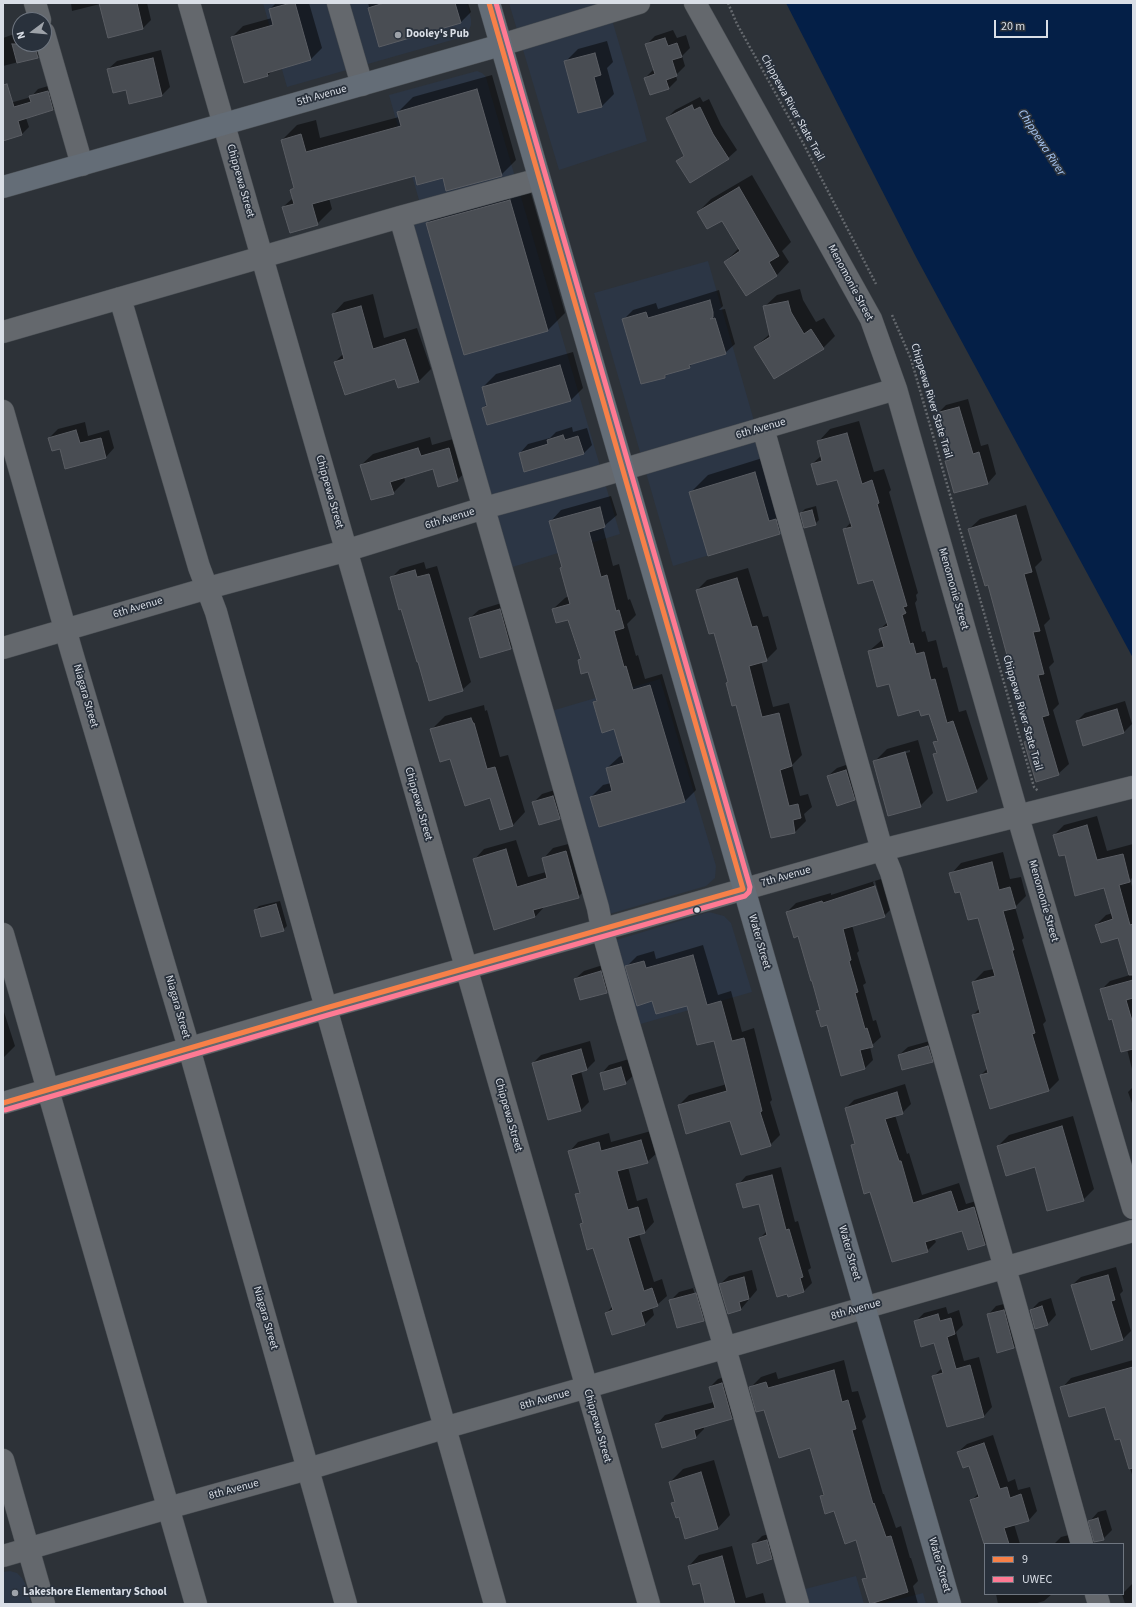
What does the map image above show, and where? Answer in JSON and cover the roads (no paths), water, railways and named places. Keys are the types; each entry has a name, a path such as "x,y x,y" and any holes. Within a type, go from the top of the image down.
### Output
{"main road":[{"name":"Water Street","path":"489,3 950,1604"},
{"name":"5th Avenue","path":"3,187 501,45"}],"street":[{"name":"Chippewa Street","path":"188,3 649,1604"},
{"path":"338,3 362,85"},
{"name":"5th Avenue","path":"501,45 639,3"},
{"name":"Menomonie Street","path":"695,3 870,319 896,389 1018,816 1133,1208"},
{"path":"49,52 82,165"},
{"path":"3,332 400,217 539,179"},
{"path":"400,217 484,508 627,1018 725,1348 798,1604"},
{"path":"120,298 199,566 216,612 444,1428 495,1604"},
{"name":"6th Avenue","path":"3,648 208,588 345,551 484,508 896,389"},
{"name":"Niagara Street","path":"3,411 189,1048 346,1604"},
{"path":"763,428 882,850 891,872 1082,1543"},
{"name":"7th Avenue","path":"3,1103 326,1008 882,850 1133,787"},
{"path":"3,934 196,1604"},
{"name":"8th Avenue","path":"3,1556 168,1508 308,1470 444,1428 1133,1231"},
{"path":"3,1460 44,1604"}],"water":[{"name":"Chippewa River","path":"786,3 1133,3 1133,658 916,257"}],"place":[{"name":"Dooley's Pub","path":"398,35"},
{"name":"Lakeshore Elementary School","path":"15,1593"}]}
